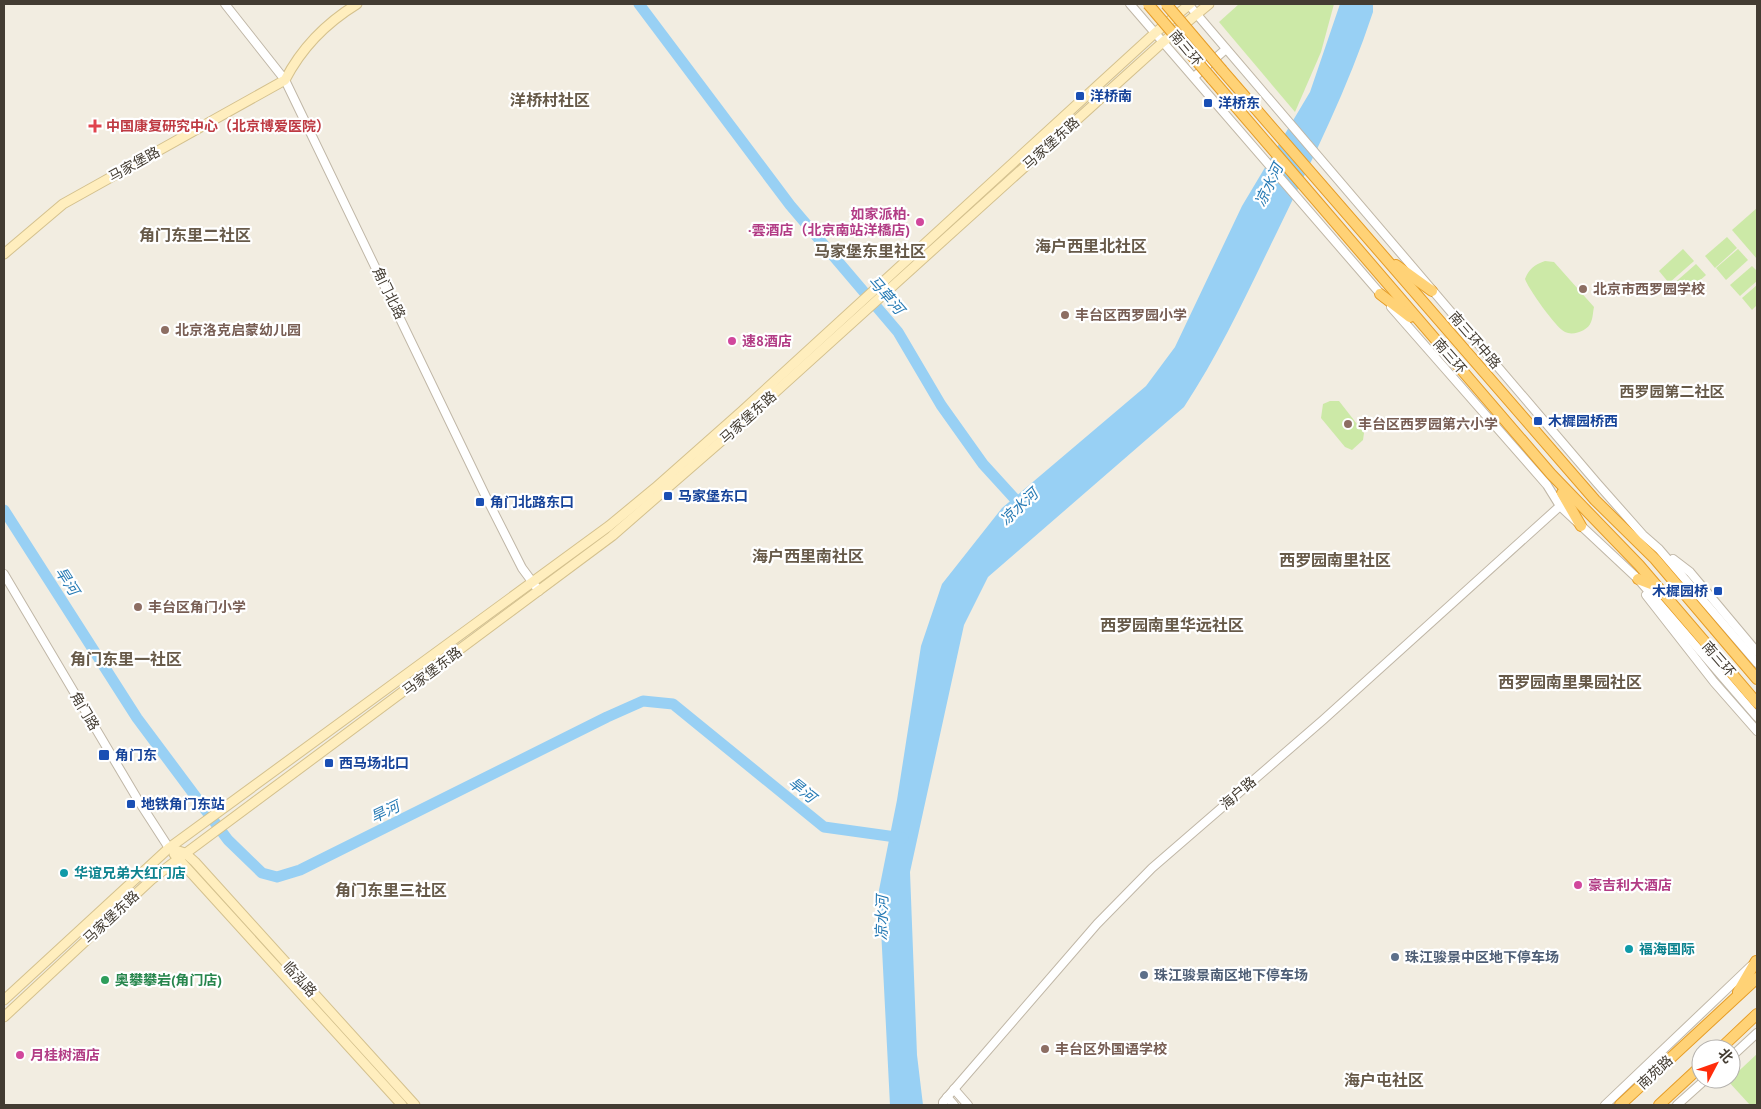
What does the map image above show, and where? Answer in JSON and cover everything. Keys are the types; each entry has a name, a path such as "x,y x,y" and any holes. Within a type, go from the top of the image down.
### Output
{"highway":[{"name":"南三环","path":"1148,4 1262,134 1552,474 1655,585 1757,703"},
{"name":"南三环","path":"1166,4 1272,125 1380,254 1595,500 1654,559 1757,679"},
{"path":"1380,254 1432,291"},
{"path":"1380,294 1429,331"},
{"path":"1552,474 1581,526"},
{"path":"1643,535 1654,559"},
{"path":"1638,578 1655,585"},
{"path":"1731,1004 1757,960"},
{"name":"南苑路","path":"1620,1105 1757,978"},
{"path":"1731,1039 1757,1014"},
{"name":"南苑路","path":"1659,1105 1691,1075"}],"main road":[{"path":"285,80 295,61 317,33 357,4"},
{"name":"马家堡东路","path":"893,280 1155,32 1189,4"},
{"name":"马家堡东路","path":"893,280 1163,42 1209,4"},
{"name":"马家堡路","path":"4,254 63,204 285,80"},
{"path":"854,315 893,280"},
{"name":"马家堡东路","path":"4,1000 169,848 531,582 655,488 854,315"},
{"name":"马家堡东路","path":"4,1017 151,880 181,856 612,536 663,493 854,315"},
{"path":"169,848 181,856"},
{"name":"临泓路","path":"181,856 402,1105"},
{"name":"临泓路","path":"181,856 415,1105"}],"street":[{"name":"角门北路","path":"225,4 285,80 487,499 531,582 538,591"},
{"path":"1130,4 1547,485 1560,506 1638,578 1757,717"},
{"name":"南三环中路","path":"1189,4 1432,291 1643,535 1659,549 1757,663"},
{"path":"1194,78 1226,49"},
{"name":"海户路","path":"943,1105 947,1097 1097,924 1152,868 1323,720 1560,506"},
{"path":"1659,549 1690,572 1757,652"},
{"path":"1611,554 1714,682 1757,730"},
{"name":"角门路","path":"4,574 138,800 169,848"},
{"path":"1604,1105 1757,960"},
{"path":"1741,1048 1757,1033"},
{"path":"954,1089 968,1105"},
{"path":"1677,1105 1695,1089"},
{"path":"947,1097 954,1105"}],"green space":[{"path":"1239,4 1334,4 1321,52 1295,112 1219,22"},
{"path":"1757,208 1757,259 1732,230"},
{"path":"1727,237 1737,248 1715,268 1705,256"},
{"path":"1683,249 1694,261 1669,283 1659,271"},
{"path":"1738,249 1748,260 1726,280 1716,268"},
{"path":"1545,261 1554,262 1594,307 1591,322 1584,330 1568,333 1561,329 1527,284 1525,279 1530,270"},
{"path":"1696,264 1706,275 1681,297 1671,286"},
{"path":"1752,266 1757,271 1757,281 1740,296 1730,285"},
{"path":"1757,285 1757,305 1752,310 1742,298"},
{"path":"1330,401 1339,401 1364,433 1363,440 1352,450 1345,447 1321,418 1323,404"},
{"path":"1757,1054 1757,1105 1750,1105 1735,1089 1741,1089 1741,1069"}],"water":[{"name":"凉水河","path":"1340,4 1373,4 1373,12 1353,68 1304,176 1234,320 1197,386 1184,407 988,577 964,625 910,872 917,1055 923,1105 890,1105 879,890 897,800 921,646 942,584 1002,508 1146,386 1175,347 1242,206 1310,92"}],"waterway":[{"name":"马草河","path":"639,4 790,205 898,332 941,405 983,464 1024,509"},
{"name":"旱河","path":"4,510 137,718 228,840 262,873 277,877 300,870 607,717 643,701 673,704 824,827 903,838"}],"place":[{"name":"洋桥南","path":"1080,96"},
{"name":"洋桥东","path":"1208,103"},
{"name":"中国康复研究中心（北京博爱医院）","path":"95,126"},
{"name":"如家派柏· ·雲酒店（北京南站洋橋店)","path":"920,222"},
{"name":"北京市西罗园学校","path":"1583,289"},
{"name":"丰台区西罗园小学","path":"1065,315"},
{"name":"北京洛克启蒙幼儿园","path":"165,330"},
{"name":"速8酒店","path":"732,341"},
{"name":"木樨园桥西","path":"1538,421"},
{"name":"丰台区西罗园第六小学","path":"1348,424"},
{"name":"马家堡东口","path":"668,496"},
{"name":"角门北路东口","path":"480,502"},
{"name":"木樨园桥","path":"1718,591"},
{"name":"丰台区角门小学","path":"138,607"},
{"name":"角门东","path":"104,755"},
{"name":"西马场北口","path":"329,763"},
{"name":"地铁角门东站","path":"131,804"},
{"name":"华谊兄弟大红门店","path":"64,873"},
{"name":"豪吉利大酒店","path":"1578,885"},
{"name":"福海国际","path":"1629,949"},
{"name":"珠江骏景中区地下停车场","path":"1395,957"},
{"name":"珠江骏景南区地下停车场","path":"1144,975"},
{"name":"奥攀攀岩(角门店)","path":"105,980"},
{"name":"丰台区外国语学校","path":"1045,1049"},
{"name":"月桂树酒店","path":"20,1055"}],"district":[{"name":"洋桥村社区","path":"550,100"},
{"name":"角门东里二社区","path":"195,235"},
{"name":"海户西里北社区","path":"1091,246"},
{"name":"马家堡东里社区","path":"870,251"},
{"name":"西罗园第二社区","path":"1672,392"},
{"name":"海户西里南社区","path":"808,556"},
{"name":"西罗园南里社区","path":"1335,560"},
{"name":"西罗园南里华远社区","path":"1172,625"},
{"name":"角门东里一社区","path":"126,659"},
{"name":"西罗园南里果园社区","path":"1570,682"},
{"name":"角门东里三社区","path":"391,890"},
{"name":"海户屯社区","path":"1384,1080"}]}
